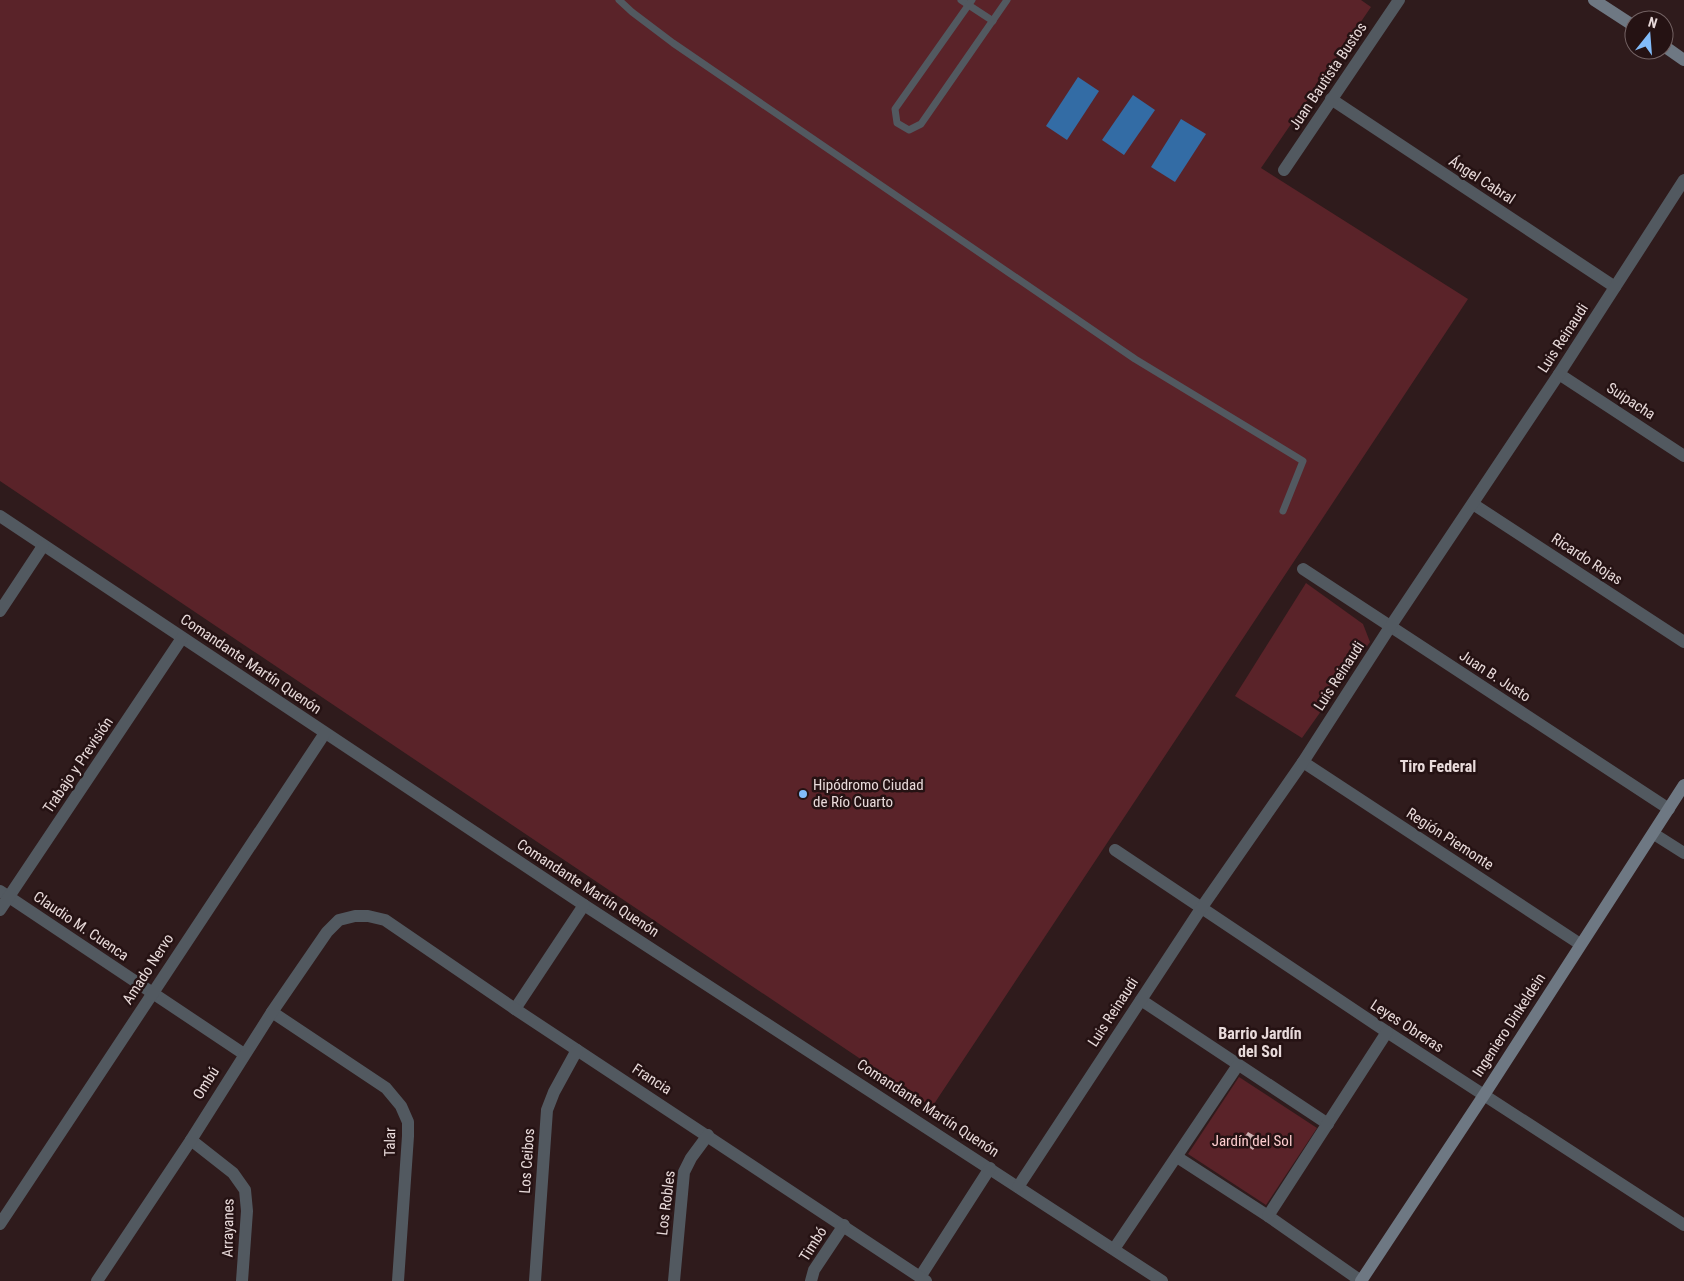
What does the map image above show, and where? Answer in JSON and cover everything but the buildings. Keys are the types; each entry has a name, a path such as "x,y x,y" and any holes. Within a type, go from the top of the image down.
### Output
{"main road":[{"path":"1594,0 1624,20"},
{"name":"Ingeniero Dinkeldein","path":"1361,1281 1484,1095 1580,944 1654,834 1684,785"}],"street":[{"name":"Juan Bautista Bustos","path":"1284,170 1399,0"},
{"name":"Ángel Cabral","path":"1331,99 1615,287"},
{"name":"Luis Reinaudi","path":"1018,1187 1202,907 1303,762 1390,627 1559,374 1684,180"},
{"name":"Suipacha","path":"1559,374 1684,456"},
{"name":"Ricardo Rojas","path":"1473,504 1684,642"},
{"name":"Comandante Martín Quenón","path":"0,516 584,905 1162,1281"},
{"path":"0,611 43,546"},
{"name":"Juan B. Justo","path":"1303,569 1669,809"},
{"name":"Trabajo y Previsión","path":"0,910 4,894 182,638"},
{"name":"Amado Nervo","path":"0,1224 325,733"},
{"name":"Región Piemonte","path":"1303,762 1580,944"},
{"path":"1654,834 1684,853"},
{"name":"Leyes Obreras","path":"1115,850 1387,1032 1684,1225"},
{"name":"Claudio M. Cuenca","path":"4,894 244,1054"},
{"path":"515,1009 584,905"},
{"name":"Francia","path":"355,916 368,916 385,920 515,1009 923,1279"},
{"name":"Ombú","path":"97,1281 244,1054 327,932 339,920 355,916"},
{"path":"1141,1000 1328,1124"},
{"name":"Talar","path":"272,1012 386,1088 401,1106 408,1122 408,1136 398,1281"},
{"path":"1268,1216 1387,1032"},
{"name":"Los Ceibos","path":"535,1281 547,1110 554,1092 577,1050"},
{"path":"1114,1249 1238,1065"},
{"name":"Los Robles","path":"674,1281 684,1172 690,1158 708,1135"},
{"name":"Arrayanes","path":"190,1140 233,1173 245,1190 247,1211 242,1281"},
{"path":"1177,1157 1268,1216 1361,1281"},
{"path":"923,1279 990,1168"},
{"name":"Timbó","path":"811,1281 814,1270 844,1225"}],"lane":[{"path":"619,0 632,12 682,48 1135,360 1303,461 1283,511"},
{"path":"961,0 970,2 993,21"},
{"path":"970,2 895,109 896,122 908,130 921,124 1007,0"}],"green space":[{"name":"Hipódromo Ciudad de Río Cuarto","path":"0,0 1361,0 1371,7 1261,168 1468,299 932,1107 0,481"},
{"path":"1306,583 1363,624 1370,642 1302,738 1235,696"},
{"name":"Jardín del Sol","path":"1239,1077 1317,1128 1266,1205 1188,1154"}],"water":[{"path":"1078,77 1099,91 1067,140 1046,126"},
{"path":"1133,95 1155,110 1124,155 1102,140"},
{"path":"1181,119 1206,134 1175,182 1151,167"}],"place":[{"name":"Hipódromo Ciudad de Río Cuarto","path":"803,794"}],"district":[{"name":"Tiro Federal","path":"1438,766"},
{"name":"Barrio Jardín del Sol","path":"1260,1042"}]}
